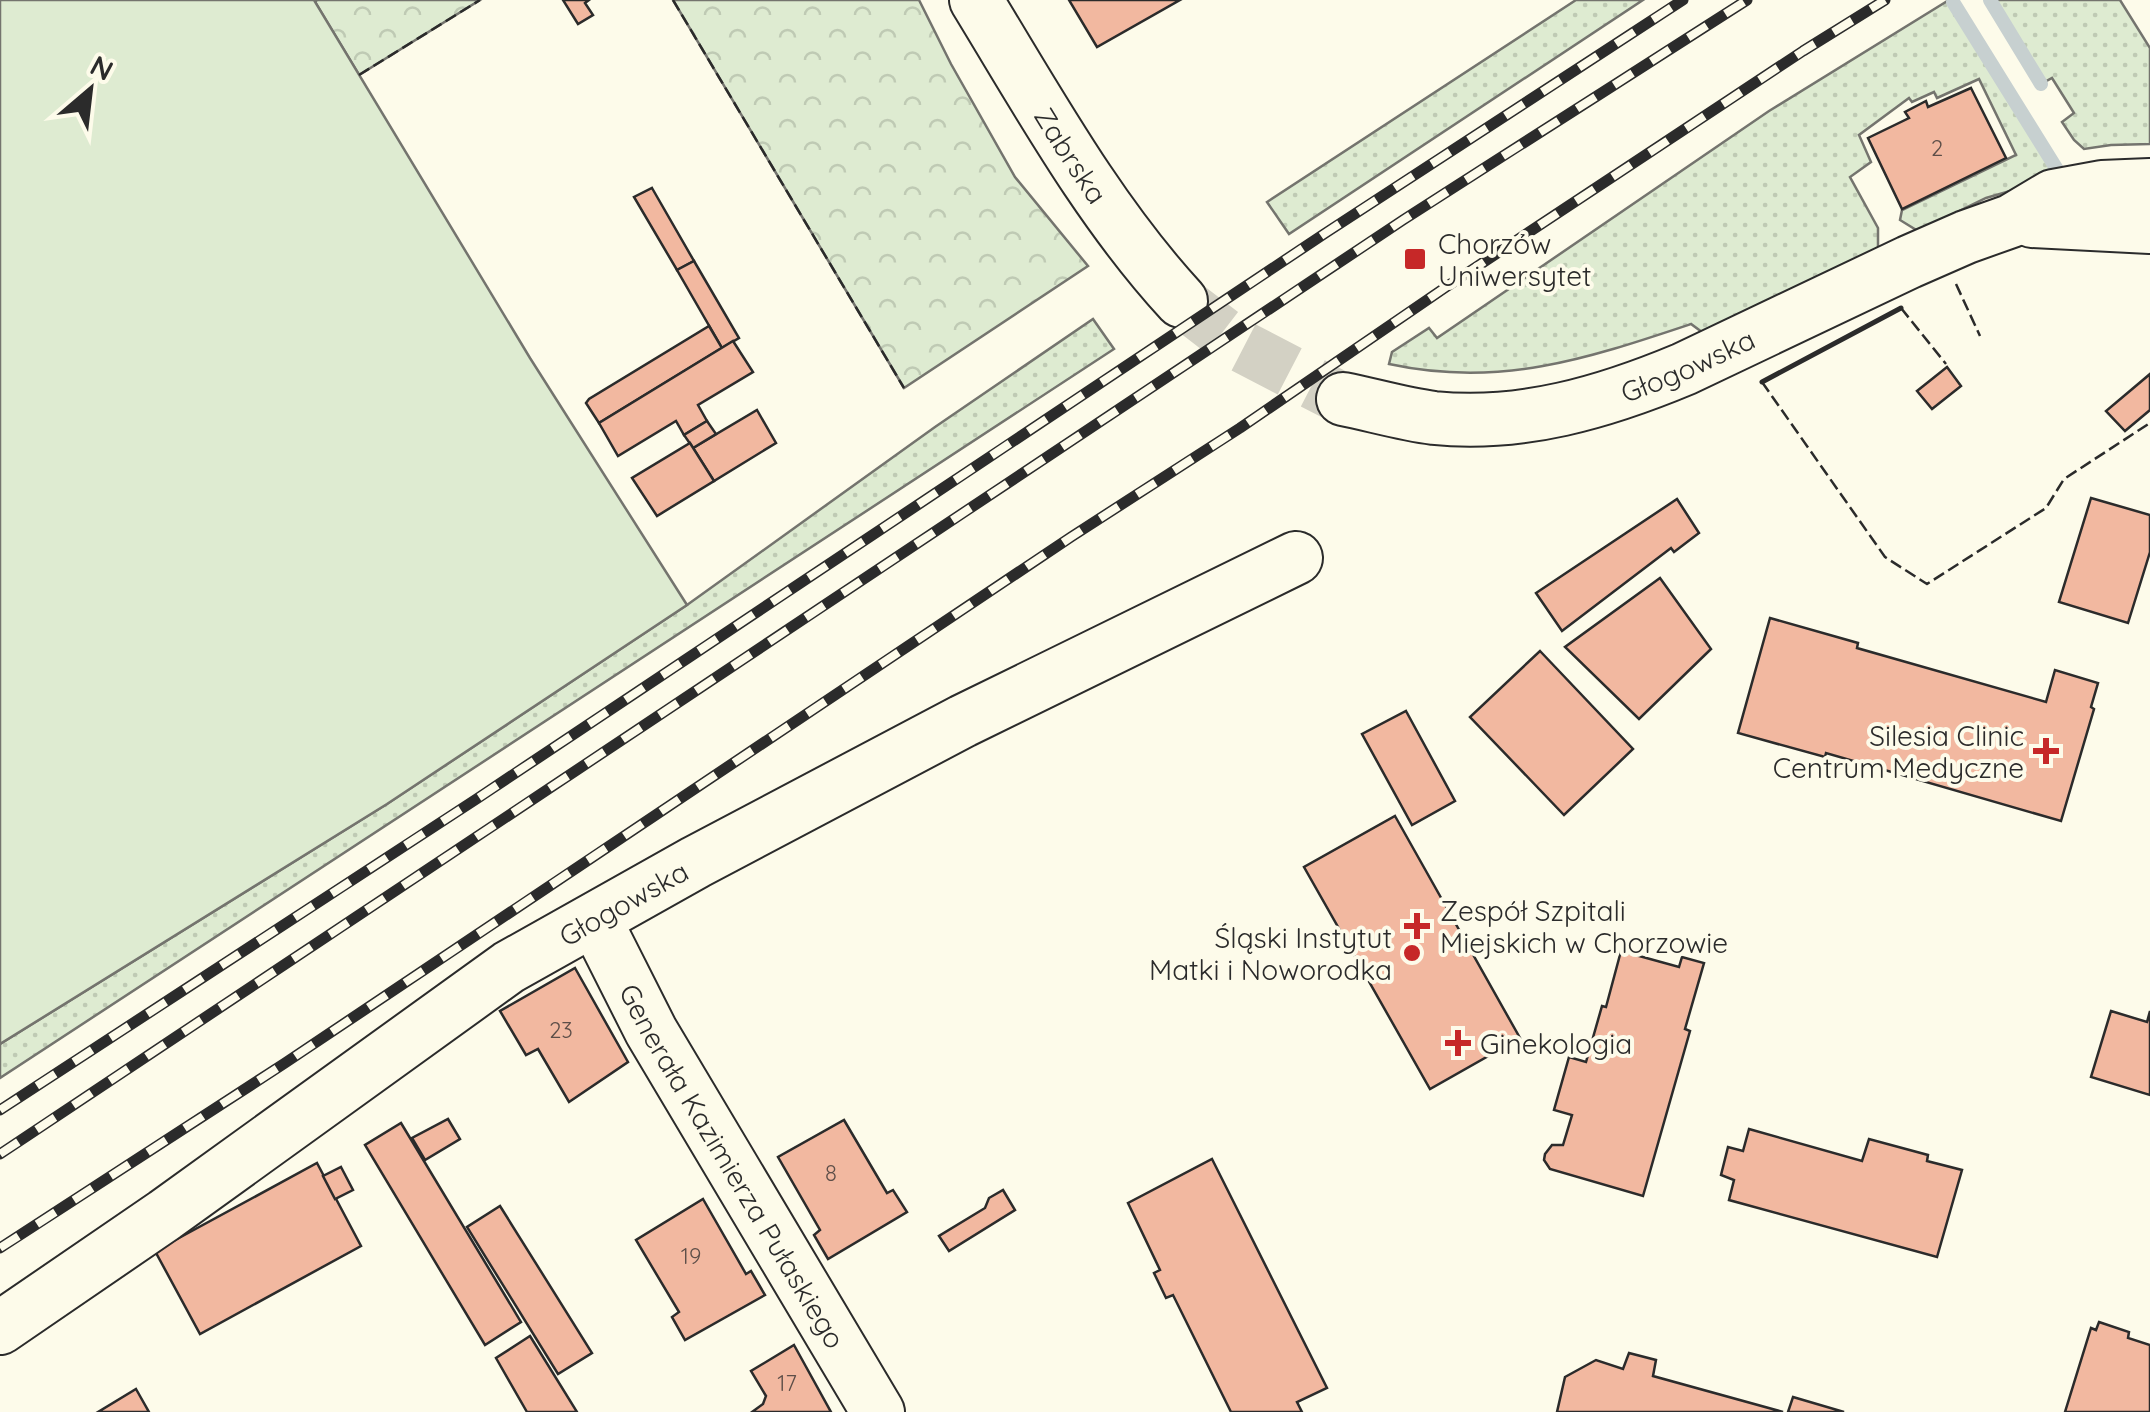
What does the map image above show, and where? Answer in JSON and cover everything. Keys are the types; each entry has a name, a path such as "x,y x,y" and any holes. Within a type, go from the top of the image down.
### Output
{"street":[{"name":"Zabrska","path":"976,0 1128,238 1181,300"},
{"name":"Głogowska","path":"1342,398 1392,412 1456,420 1521,416 1586,404 1684,369 1909,262 2011,220 2053,196 2102,187 2150,185"},
{"name":"Głogowska","path":"2011,220 2150,227"},
{"name":"Głogowska","path":"0,1328 164,1216 509,967 696,862 963,721 1296,558"},
{"name":"Generała Kazimierza Pułaskiego","path":"594,920 651,1031 878,1412"}],"green space":[{"path":"0,0 314,0 530,358 687,605 387,804 0,1044"},
{"path":"317,0 480,0 359,75"},
{"path":"673,0 919,0 1015,177 1088,266 904,388"},
{"path":"1576,0 1643,0 1289,234 1267,202"},
{"path":"1949,0 2058,177 1986,198 1918,231 1900,220 1902,210 2016,155 1979,79 1937,98 1934,92 1912,102 1909,98 1859,135 1871,162 1850,177 1878,228 1878,249 1706,335 1691,324 1579,358 1506,371 1430,371 1389,364 1392,352 1429,328 1437,338 1769,111"},
{"path":"1990,0 2120,0 2150,48 2150,144 2084,149 2074,140 2062,122 2074,113 2052,78 2041,84"},
{"path":"1093,319 1114,349 0,1078 0,1044 387,804 687,605"}],"building":[{"path":"563,0 589,0 585,3 593,15 578,24"},
{"path":"1069,0 1180,0 1097,47"},
{"path":"1971,88 2006,158 1902,209 1868,138 1909,118 1905,112 1926,101 1928,107"},
{"path":"652,188 694,261 677,270 634,197"},
{"path":"694,261 739,338 722,348 677,270"},
{"path":"709,326 722,348 599,423 586,403 589,399"},
{"path":"733,341 753,372 698,405 707,421 684,435 676,421 618,456 599,423"},
{"path":"1947,367 1961,386 1932,409 1917,391"},
{"path":"2150,374 2150,410 2125,431 2106,411"},
{"path":"757,410 776,443 714,481 693,448"},
{"path":"707,421 716,434 693,448 684,435"},
{"path":"690,443 714,481 657,516 632,478"},
{"path":"2091,498 2150,515 2150,552 2128,623 2059,602"},
{"path":"1677,499 1699,533 1674,552 1671,548 1562,631 1536,593"},
{"path":"1660,578 1711,649 1639,719 1565,647"},
{"path":"1770,618 1858,643 1857,648 2046,702 2055,670 2098,683 2061,821 1826,753 1825,757 1738,733"},
{"path":"1540,651 1633,749 1564,815 1470,717"},
{"path":"1406,711 1455,801 1412,825 1362,734"},
{"name":"Śląski Instytut Matki i Noworodka","path":"1395,816 1520,1038 1430,1089 1304,867"},
{"path":"1621,951 1679,967 1682,957 1704,963 1685,1029 1690,1031 1643,1196 1550,1169 1544,1160 1552,1145 1563,1145 1572,1115 1554,1110 1569,1057 1586,1062"},
{"path":"575,968 628,1062 569,1102 538,1049 526,1055 500,1011"},
{"path":"2111,1011 2147,1022 2150,1011 2150,1095 2091,1077"},
{"path":"448,1119 460,1139 425,1160 412,1138"},
{"path":"844,1120 887,1193 893,1190 907,1212 828,1259 814,1235 820,1230 778,1157"},
{"path":"401,1123 521,1322 485,1345 365,1145"},
{"path":"1749,1129 1862,1161 1869,1139 1928,1155 1927,1161 1962,1170 1937,1257 1729,1200 1734,1180 1721,1175 1728,1147 1743,1151"},
{"path":"1212,1159 1327,1388 1297,1402 1302,1412 1231,1412 1173,1295 1166,1298 1154,1273 1160,1270 1128,1203"},
{"path":"317,1163 361,1246 200,1334 155,1251"},
{"path":"341,1167 353,1190 335,1199 323,1176"},
{"path":"1003,1190 1015,1210 949,1251 939,1236 985,1208 989,1198"},
{"path":"703,1199 746,1274 751,1271 765,1295 685,1340 672,1317 679,1312 636,1240"},
{"path":"500,1206 592,1353 558,1374 467,1227"},
{"path":"2099,1322 2129,1332 2128,1338 2150,1345 2150,1412 2065,1412 2091,1328 2096,1330"},
{"path":"530,1336 577,1412 527,1412 496,1358"},
{"path":"794,1345 831,1412 752,1412 763,1404 766,1396 751,1371"},
{"path":"1629,1353 1656,1360 1653,1376 1783,1412 1557,1412 1565,1377 1596,1360 1623,1369"},
{"path":"136,1389 149,1412 98,1412"},
{"path":"1793,1397 1844,1412 1788,1412"}],"waterway":[{"path":"1990,0 2041,84"},
{"path":"1953,2 2061,176"}],"tunnel":[{"path":"1181,301 1237,344 1343,399"}],"railway":[{"path":"0,1110 1683,0"},
{"path":"0,1154 1403,220 1747,0"},
{"path":"0,1248 285,1063 1446,287 1885,0"}],"fence":[{"path":"359,75 480,0"},
{"path":"673,0 904,388"},
{"path":"1956,284 1980,336"},
{"path":"1901,308 1946,364"},
{"path":"1762,382 1885,557 1927,584 2046,508 2064,479 2150,423"}],"wall":[{"path":"1762,382 1901,308"}],"place":[{"name":"Chorzów Uniwersytet","path":"1415,259"},
{"name":"Silesia Clinic Centrum Medyczne","path":"2046,751"},
{"name":"Zespół Szpitali Miejskich w Chorzowie","path":"1417,926"},
{"name":"Śląski Instytut Matki i Noworodka","path":"1412,953"},
{"name":"Ginekologia","path":"1458,1043"}]}
